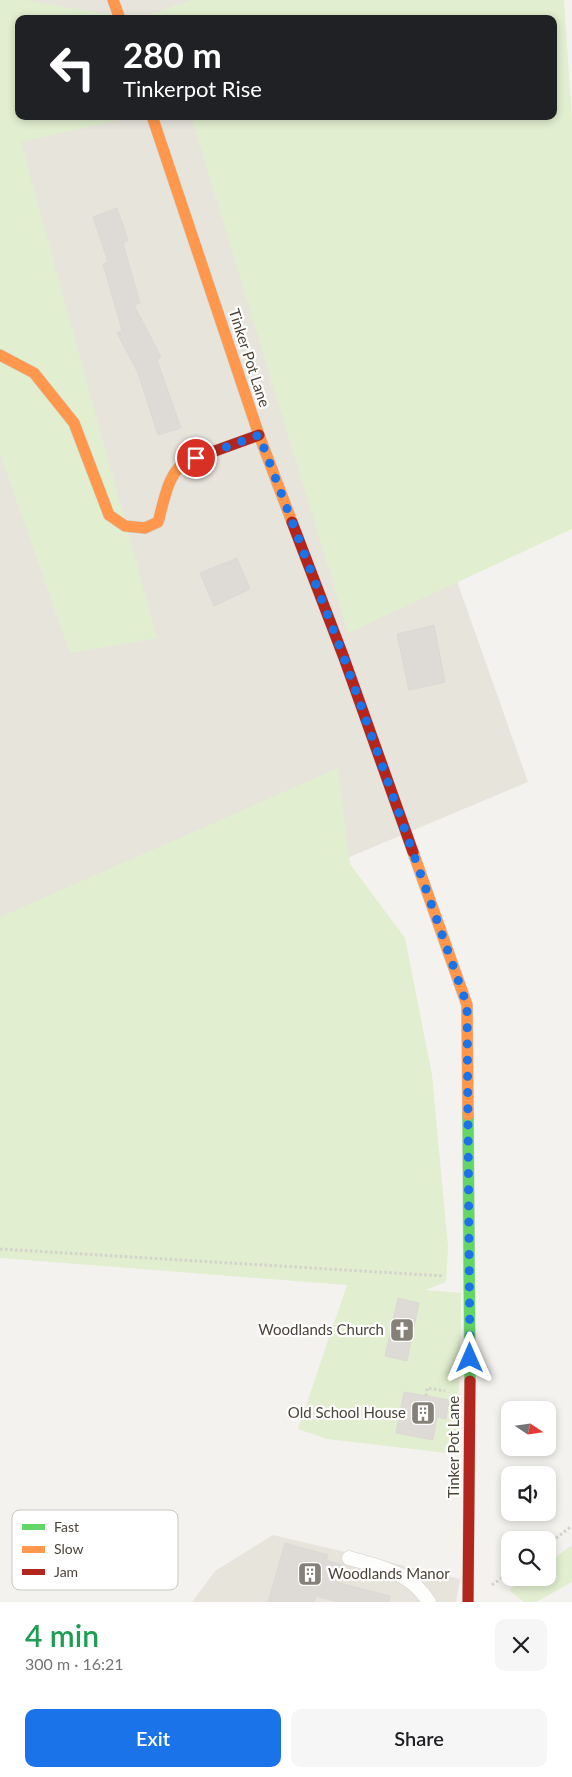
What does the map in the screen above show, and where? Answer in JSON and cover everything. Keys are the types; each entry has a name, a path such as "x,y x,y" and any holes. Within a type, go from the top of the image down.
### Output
{"street":[{"path":"113,0 119,15"},
{"name":"Tinker Pot Lane","path":"153,120 259,435 344,658 467,1005 470,1367 468,1602"},
{"path":"0,355 34,373 74,423 109,515 125,526 145,528 158,522 171,478 184,462 259,435"}],"lane":[{"path":"349,1558 397,1572 414,1582 429,1602"}],"path":[{"path":"0,1249 446,1276"},
{"path":"556,1538 572,1526"}],"shaded area":[{"path":"0,0 231,0 235,15 15,15 15,120 260,120 441,536 528,782 0,1004"},
{"path":"273,1535 460,1579 456,1602 192,1602 215,1571"}],"green space":[{"path":"0,0 25,0 111,15 15,15 15,120 120,120 21,142 157,638 70,653 0,454"},
{"path":"192,0 564,0 572,122 572,529 348,633 192,120 557,120 557,15 149,15"},
{"path":"338,768 350,864 405,938 432,1075 448,1247 446,1282 425,1290 461,1293 460,1370 455,1454 327,1439 298,1429 347,1285 0,1258 0,917"},
{"path":"572,1545 572,1582 536,1602 524,1602 509,1590 515,1586 556,1586 556,1557"}],"building":[{"path":"117,208 128,240 123,243 140,303 134,305 161,357 157,360 181,428 158,435 138,373 117,333 122,330 103,264 108,262 93,217"},
{"path":"237,558 250,589 214,606 200,573"},
{"path":"434,625 445,682 409,690 397,634"},
{"name":"Woodlands Church","path":"398,1298 419,1303 407,1361 385,1356"},
{"name":"Old School House","path":"404,1392 449,1400 446,1419 437,1417 433,1440 396,1433"},
{"name":"Woodlands Manor","path":"285,1543 328,1555 326,1560 345,1566 340,1583 390,1596 389,1602 338,1602 316,1596 314,1602 268,1602"}],"traffic: fast":[{"path":"468,1115 470,1381"}],"traffic: slow":[{"path":"113,0 119,15"},
{"path":"153,120 259,435 292,522"},
{"path":"0,355 34,373 74,423 109,515 125,526 145,528 158,522 172,478 177,470 190,460"},
{"path":"413,852 467,1005 468,1115"}],"traffic: jam":[{"path":"190,460 259,435"},
{"path":"292,522 344,658 413,852"},
{"path":"468,1602 470,1381"}],"place":[{"name":"Woodlands Church","path":"402,1330"},
{"name":"Old School House","path":"423,1413"},
{"name":"Woodlands Manor","path":"310,1574"}],"route":[{"path":"196,458 259,435 344,658 467,1005 470,1358"}]}
